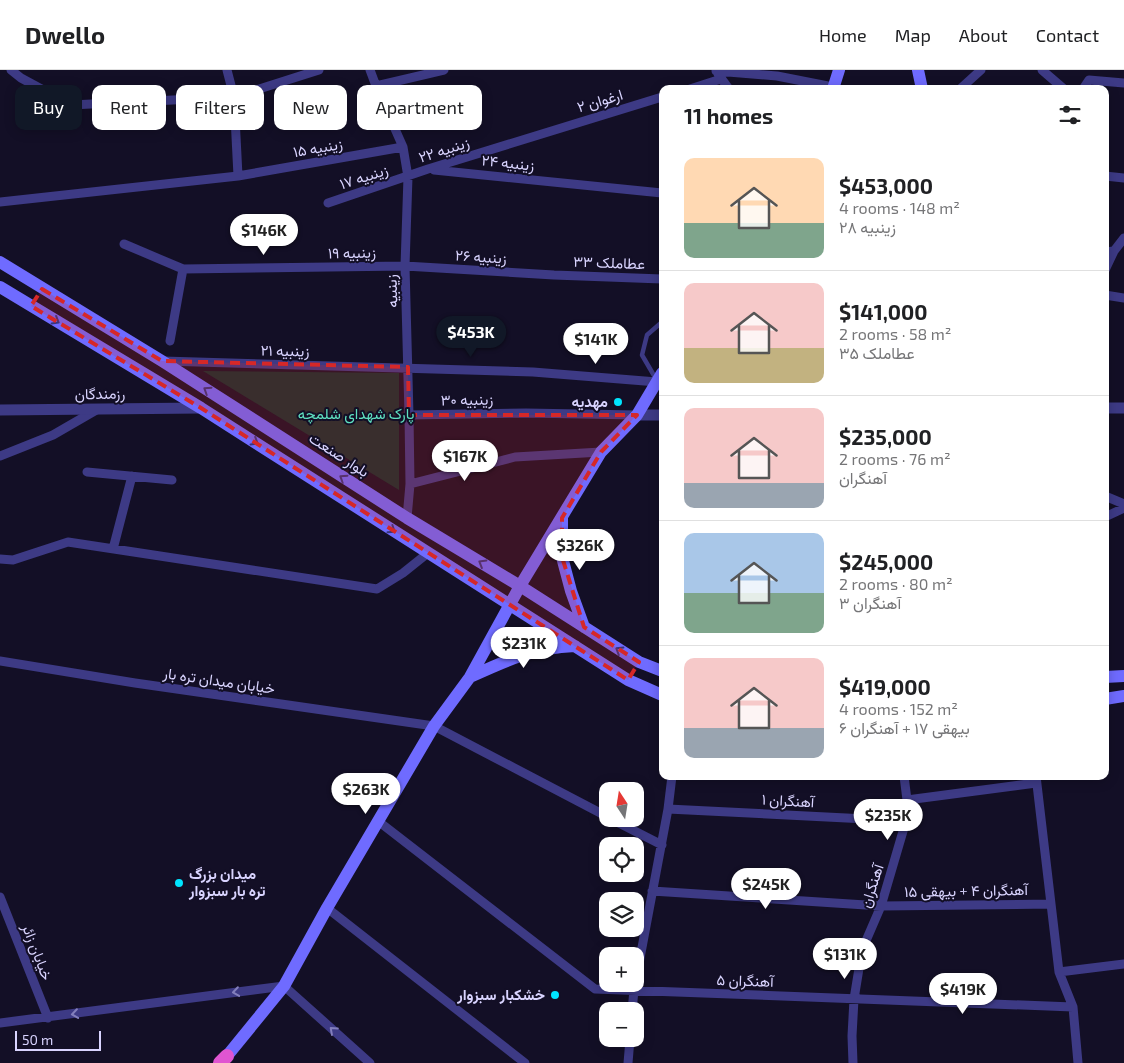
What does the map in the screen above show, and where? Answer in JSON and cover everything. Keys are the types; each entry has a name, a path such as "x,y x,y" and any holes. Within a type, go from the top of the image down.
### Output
{"main road":[{"path":"834,85 839,70"},
{"path":"918,70 921,85"},
{"name":"بلوار صنعت","path":"0,262 162,361 407,518 520,586 639,662 659,670"},
{"path":"0,287 201,408 628,680 659,694"},
{"path":"31,306 42,289"},
{"path":"225,1061 284,986 327,908 434,726 470,677 520,586 601,452 638,415 659,380"},
{"path":"357,506 366,492"},
{"path":"562,518 562,557 570,591 584,627"},
{"path":"470,677 508,659 549,648 574,646"},
{"path":"628,680 639,662"},
{"path":"1109,677 1124,676"},
{"path":"1109,698 1124,696"}],"street":[{"path":"12,70 24,74 71,105 176,100"},
{"path":"227,70 231,85"},
{"path":"264,87 319,70"},
{"name":"زینبیه","path":"370,70 376,85"},
{"path":"380,85 442,70"},
{"path":"715,70 777,76 819,85"},
{"path":"715,70 726,85"},
{"path":"964,85 981,70"},
{"path":"1042,70 1059,85"},
{"path":"702,85 721,79"},
{"path":"1086,85 1089,80 1124,83"},
{"name":"ارغوان ۲","path":"546,132 659,98"},
{"path":"236,130 238,176"},
{"name":"زینبیه","path":"395,130 403,147 408,177 405,266 410,484 407,518"},
{"name":"زینبیه ۲۲","path":"408,177 546,132"},
{"name":"زینبیه ۱۵","path":"0,202 238,176 403,147"},
{"name":"زینبیه ۲۴","path":"428,170 659,193"},
{"path":"1109,176 1124,178"},
{"name":"زینبیه ۱۷","path":"328,203 408,177"},
{"path":"1110,252 1124,238"},
{"name":"زینبیه ۱۹","path":"124,244 183,269 405,266"},
{"name":"زینبیه ۲۶","path":"405,266 554,275"},
{"path":"170,341 183,269"},
{"name":"عطاملک ۳۳","path":"554,275 659,279"},
{"path":"1109,296 1124,298"},
{"name":"زینبیه ۲۱","path":"162,361 408,367 659,378"},
{"name":"رزمندگان","path":"0,410 201,408"},
{"path":"1109,408 1124,408"},
{"path":"0,456 53,435 98,409"},
{"name":"زینبیه ۳۰","path":"409,415 526,413 638,415"},
{"path":"638,415 659,415"},
{"path":"410,484 515,457 601,452"},
{"path":"88,472 172,480"},
{"path":"113,549 132,476"},
{"path":"1109,498 1124,504"},
{"path":"1109,515 1124,508"},
{"path":"0,559 13,560 68,542 377,589 403,573 428,553"},
{"name":"خیابان میدان تره بار","path":"0,661 135,683 434,726 599,812"},
{"path":"642,947 662,845 672,780"},
{"name":"آهنگران","path":"853,1063 854,999 862,950 882,906 906,821 907,800 904,780"},
{"path":"907,800 1036,780 1059,972 1073,1007 1078,1063"},
{"name":"آهنگران ۱","path":"668,809 906,821"},
{"name":"آهنگران ۵","path":"378,821 595,989 599,989"},
{"path":"629,828 662,845"},
{"name":"آهنگران ۴ + بیهقی ۱۵","path":"652,891 882,906 1051,904"},
{"name":"خیابان زائر","path":"0,896 48,1018"},
{"path":"327,908 525,1063"},
{"path":"1059,972 1124,964"},
{"path":"0,1023 284,986 370,1063"},
{"name":"آهنگران ۵","path":"644,990 1073,1007"},
{"path":"628,1063 629,1047"}],"lane":[{"path":"659,325 647,335 642,355 659,377"}],"highlighted area":[{"path":"42,289 162,361 408,367 409,415 637,415 601,452 562,518 562,557 584,627 639,662 628,680 201,408 31,306"}],"green space":[{"name":"پارک شهدای شلمچه","path":"203,371 399,373 399,490"}],"place":[{"name":"مهدیه","path":"618,402"},
{"name":"میدان بزرگ تره بار سبزوار","path":"179,883"},
{"name":"خشکبار سبزوار","path":"555,995"}]}
